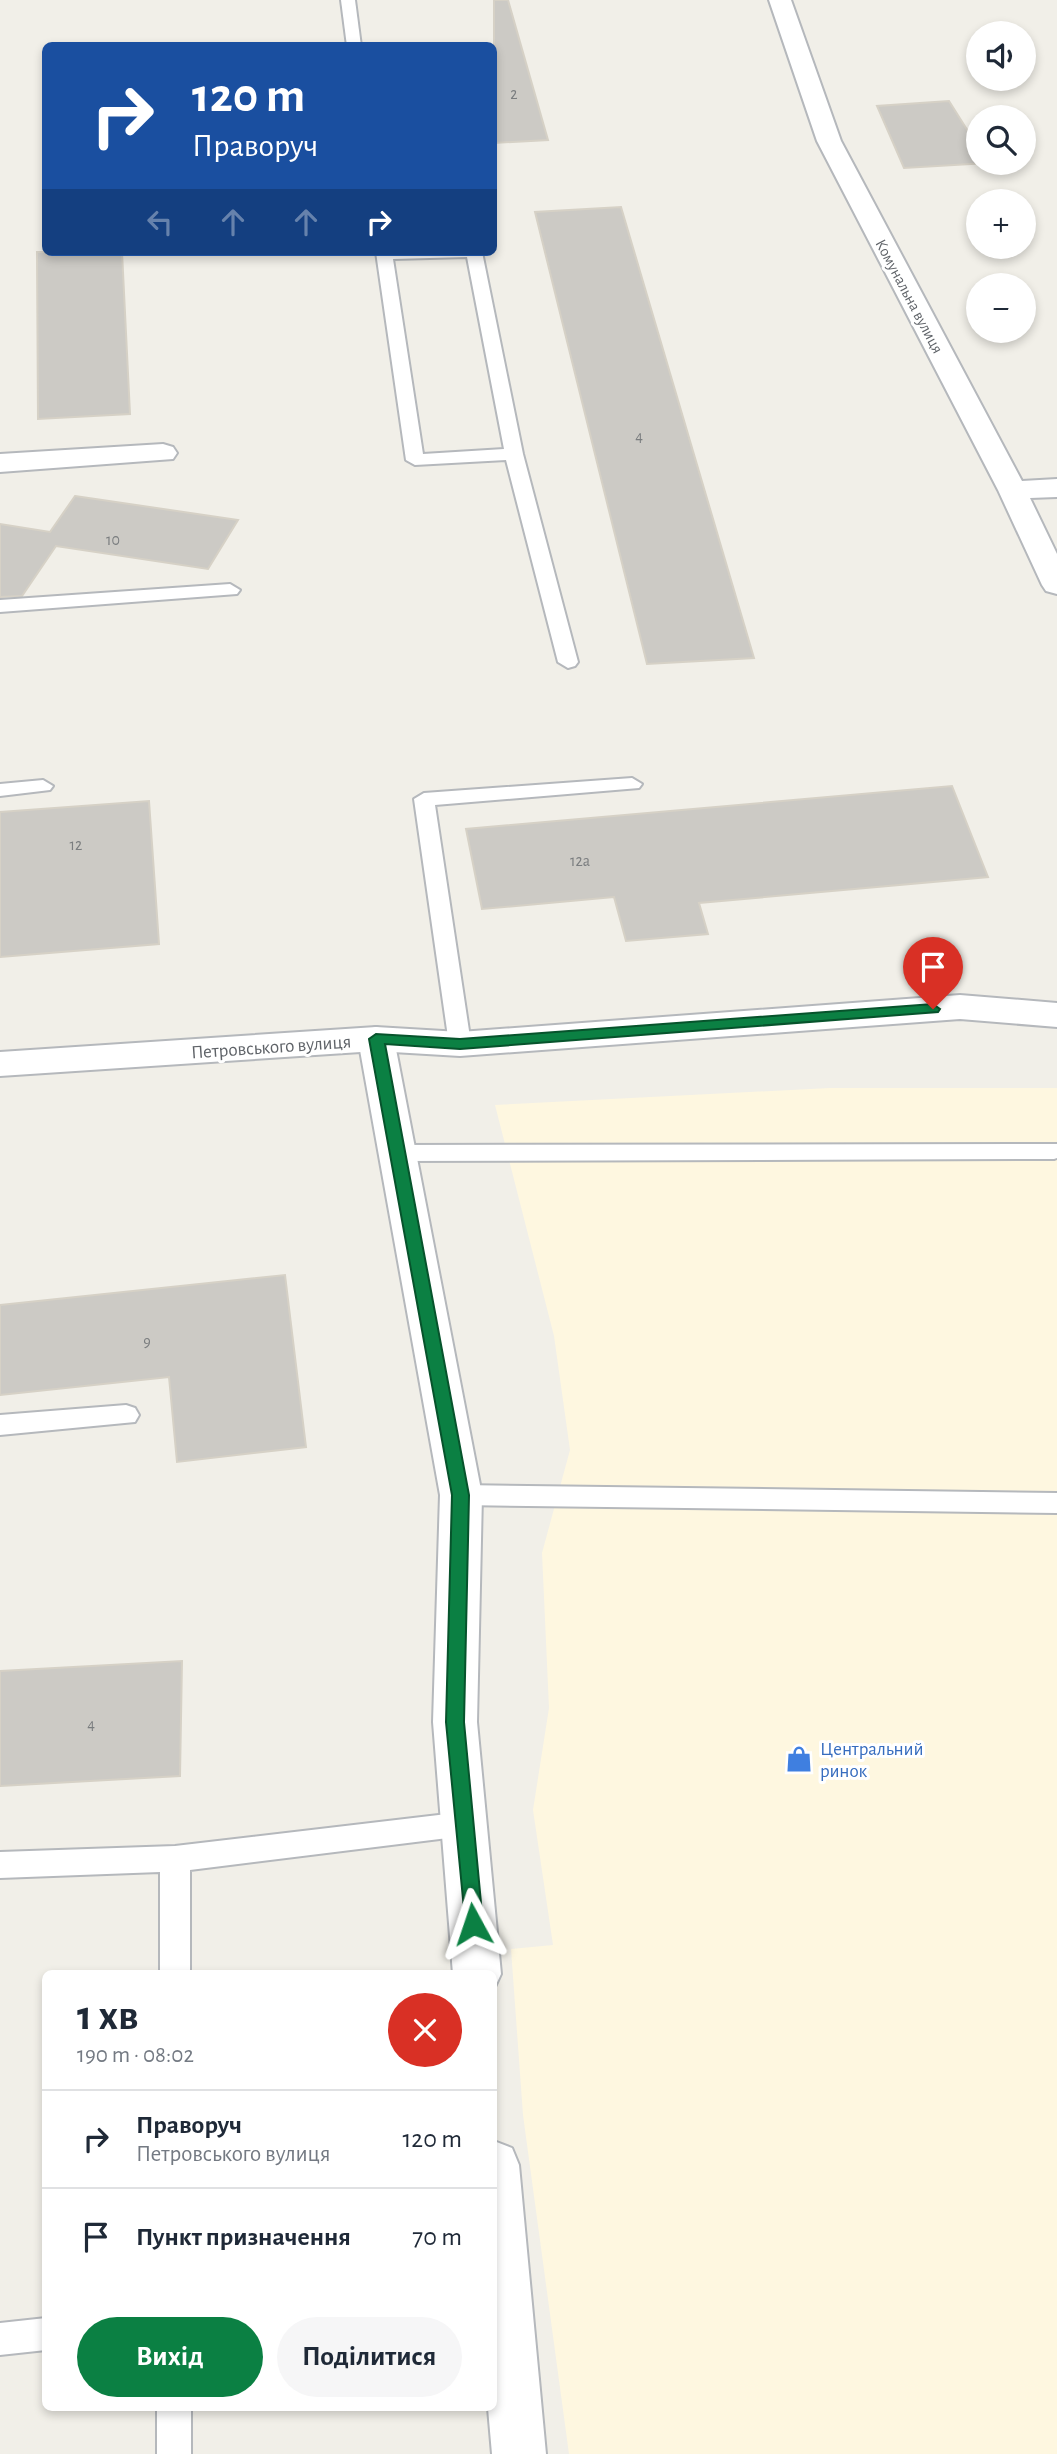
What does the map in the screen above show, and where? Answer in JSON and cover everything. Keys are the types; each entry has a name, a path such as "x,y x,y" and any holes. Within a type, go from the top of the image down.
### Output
{"street":[{"name":"Комунальна вулиця","path":"780,0 829,141 1012,490 1057,585"},
{"path":"0,463 163,453"},
{"path":"1012,490 1057,488"},
{"name":"Петровського вулиця","path":"0,1064 376,1039 460,1044 960,1007 1057,1015"},
{"path":"376,1039 461,1495 455,1722 477,1970"},
{"path":"497,2200 519,2454"}],"lane":[{"path":"348,0 353,42"},
{"path":"385,256 415,460 514,454"},
{"path":"475,256 514,454 568,662"},
{"path":"0,606 230,590"},
{"path":"460,1044 424,799 632,784"},
{"path":"0,790 43,786"},
{"path":"397,1153 1054,1151"},
{"path":"0,1425 126,1415"},
{"path":"461,1495 1057,1503"},
{"path":"0,1866 175,1859 464,1824"},
{"path":"175,1859 175,1970"},
{"path":"0,2339 42,2334"},
{"path":"174,2411 174,2454"}],"shaded area":[{"name":"Центральний ринок","path":"830,1088 1057,1088 1057,2454 569,2454 523,2115 511,1949 553,1945 533,1810 549,1708 542,1553 570,1450 554,1336 495,1105"}],"building":[{"path":"494,0 508,0 548,140 497,143 497,42 494,42"},
{"path":"949,101 966,128 966,164 904,168 877,106"},
{"path":"621,207 754,658 647,664 535,212"},
{"path":"37,252 42,252 42,256 122,256 130,414 38,419"},
{"path":"75,496 238,520 208,569 56,546 22,596 0,597 0,524 50,532"},
{"path":"952,786 988,877 699,903 708,934 626,941 614,897 482,909 466,829"},
{"path":"149,801 159,944 0,957 0,812"},
{"path":"285,1275 306,1447 177,1462 169,1377 0,1395 0,1305"},
{"path":"182,1661 180,1776 0,1786 0,1671"}],"place":[{"name":"Центральний ринок","path":"799,1759"}],"route":[{"path":"473,1924 455,1722 461,1495 376,1039 460,1044 933,1009"}]}
